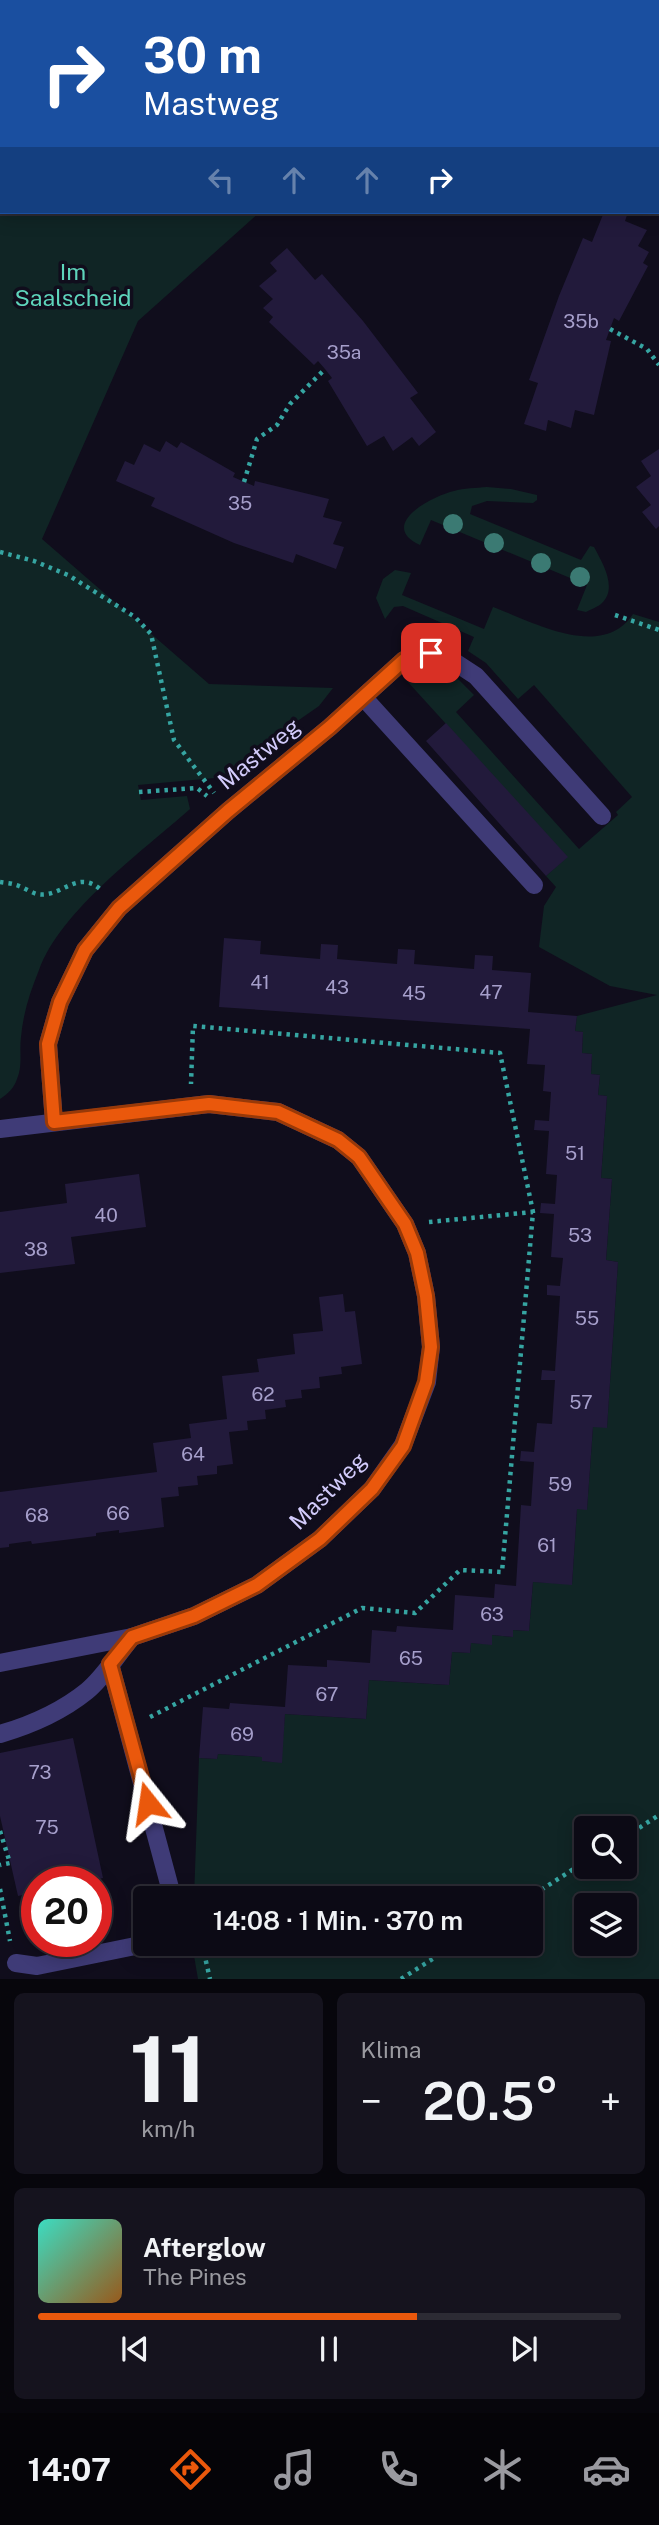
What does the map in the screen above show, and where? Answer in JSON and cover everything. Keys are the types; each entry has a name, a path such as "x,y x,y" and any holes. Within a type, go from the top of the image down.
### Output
{"street":[{"name":"Mastweg","path":"54,1122 48,1044 60,1002 85,950 119,908 228,811 364,698 404,660 431,653 450,659 475,676 603,816"},
{"path":"364,698 534,885"},
{"name":"Mastweg","path":"0,1129 209,1104 278,1112 338,1140 359,1157 405,1224 417,1253 422,1275 431,1347 426,1382 403,1446 372,1489 320,1539 257,1585 194,1616 132,1637 0,1663"},
{"path":"0,1734 30,1725 63,1708 89,1689 132,1637"},
{"path":"110,1664 170,1886"},
{"path":"16,1963 37,1966 133,1946"}],"path":[{"path":"610,329 647,349 659,365"},
{"path":"244,482 257,439 277,425 290,404 325,369"},
{"path":"0,552 34,561 68,575 135,617 151,634 174,740 228,811"},
{"path":"615,615 659,630"},
{"path":"139,792 197,788 228,811"},
{"path":"0,882 17,885 37,894 47,894 80,882 92,883 119,908"},
{"path":"150,1717 362,1608 415,1613 460,1570 502,1572 533,1212 500,1053 194,1026 190,1106"},
{"path":"405,1224 533,1212"},
{"path":"637,1829 659,1815"},
{"path":"0,1831 10,1863 0,1865"},
{"path":"543,1889 574,1869"},
{"path":"0,1889 6,1923"},
{"path":"205,1956 210,1979"},
{"path":"401,1979 437,1956"}],"green space":[{"name":"Im Saalscheid","path":"0,214 258,214 138,321 42,539 209,684 333,688 319,706 273,738 226,777 138,785 141,800 187,796 190,809 105,883 65,925 50,948 36,978 25,1011 19,1074 12,1088 0,1099"},
{"path":"487,487 537,495 537,500 533,503 487,501 472,506 470,514 581,560 590,546 594,547 609,583 607,597 602,603 586,612 577,610 587,585 431,520 420,545 408,537 404,529 406,520 422,505 454,491"},
{"path":"395,570 411,573 402,595 484,629 493,607 566,634 586,636 604,635 620,628 633,614 659,622 659,1979 198,1979 194,1956 543,1956 543,1886 194,1886 199,1758 217,1759 218,1754 262,1757 262,1761 281,1762 285,1714 366,1719 369,1680 449,1685 452,1652 470,1653 471,1643 492,1644 492,1635 512,1637 513,1630 529,1631 533,1582 572,1584 577,1509 587,1509 593,1427 607,1427 618,1262 606,1260 612,1179 601,1178 607,1096 598,1095 600,1075 591,1074 592,1054 582,1053 583,1032 575,1031 577,1016 657,995 610,986 539,947 544,906 556,887 546,876 567,857 407,681 425,674 451,682 458,679 474,695 456,712 579,849 618,815 616,812 632,797 534,685 518,699 486,663 468,651 474,637 403,606 394,607 385,619 376,598 383,579"}],"building":[{"path":"603,214 627,214 625,221 647,230 638,246 649,252 643,263 648,266 619,321 614,318 606,340 611,341 594,415 575,410 571,428 548,420 546,431 524,424 538,383 529,380 583,238 592,242"},
{"path":"287,248 315,280 322,274 363,321 418,393 410,398 436,432 419,446 412,437 393,451 384,436 367,446 328,381 332,378 325,369 318,361 314,365 269,322 273,317 263,308 273,299 259,286 277,271 270,263"},
{"path":"166,441 177,448 181,442 235,473 233,477 254,486 255,481 329,499 323,517 342,522 333,544 344,547 336,569 296,554 293,563 234,543 151,506 155,498 116,481 125,461 134,465 144,444 160,452"},
{"path":"659,449 659,526 656,529 642,512 651,505 636,487 651,476 641,461"},
{"path":"446,723 568,857 546,876 426,741"},
{"path":"224,938 261,941 260,954 320,959 321,944 338,945 337,959 397,964 398,949 415,950 414,964 474,969 475,955 493,956 492,970 531,973 528,1012 577,1016 575,1031 583,1032 582,1053 592,1054 591,1074 600,1075 598,1095 607,1096 601,1178 612,1179 606,1260 618,1262 607,1428 593,1427 587,1510 577,1509 572,1585 533,1582 529,1631 513,1630 513,1637 492,1635 492,1645 471,1643 470,1653 452,1652 449,1685 369,1680 366,1719 285,1714 282,1763 262,1761 262,1757 218,1754 217,1759 199,1758 203,1707 229,1709 230,1703 285,1707 288,1665 327,1667 327,1660 370,1663 372,1630 396,1632 397,1626 453,1630 455,1595 494,1598 495,1584 516,1586 521,1505 531,1506 534,1462 520,1461 521,1451 534,1452 537,1423 552,1424 555,1380 541,1380 542,1370 555,1371 560,1296 547,1295 547,1285 560,1286 563,1258 551,1257 554,1214 540,1213 541,1203 555,1204 557,1175 546,1174 549,1131 534,1130 535,1120 549,1121 551,1092 543,1091 545,1065 527,1064 530,1029 219,1007"},
{"path":"139,1174 146,1227 71,1237 75,1264 0,1273 0,1212 67,1203 65,1184"},
{"path":"343,1294 345,1312 355,1311 362,1364 341,1367 342,1374 319,1377 320,1388 301,1390 302,1398 285,1400 286,1407 265,1410 266,1419 247,1421 248,1430 229,1432 233,1464 217,1466 217,1474 197,1476 198,1485 178,1487 179,1496 161,1498 164,1527 119,1533 119,1530 96,1533 96,1536 32,1544 31,1541 0,1548 0,1492 157,1472 153,1443 191,1438 189,1424 227,1419 222,1376 259,1372 257,1359 295,1354 293,1334 323,1331 319,1297"},
{"path":"73,1738 100,1866 21,1866 21,1895 18,1896 0,1816 0,1753"}],"route":[{"path":"148,1803 110,1664 132,1637 194,1616 257,1585 320,1539 372,1489 403,1446 426,1382 431,1347 426,1296 417,1253 405,1224 359,1157 338,1140 278,1112 209,1104 54,1122 48,1044 60,1002 85,950 119,908 404,660 431,653"}]}
